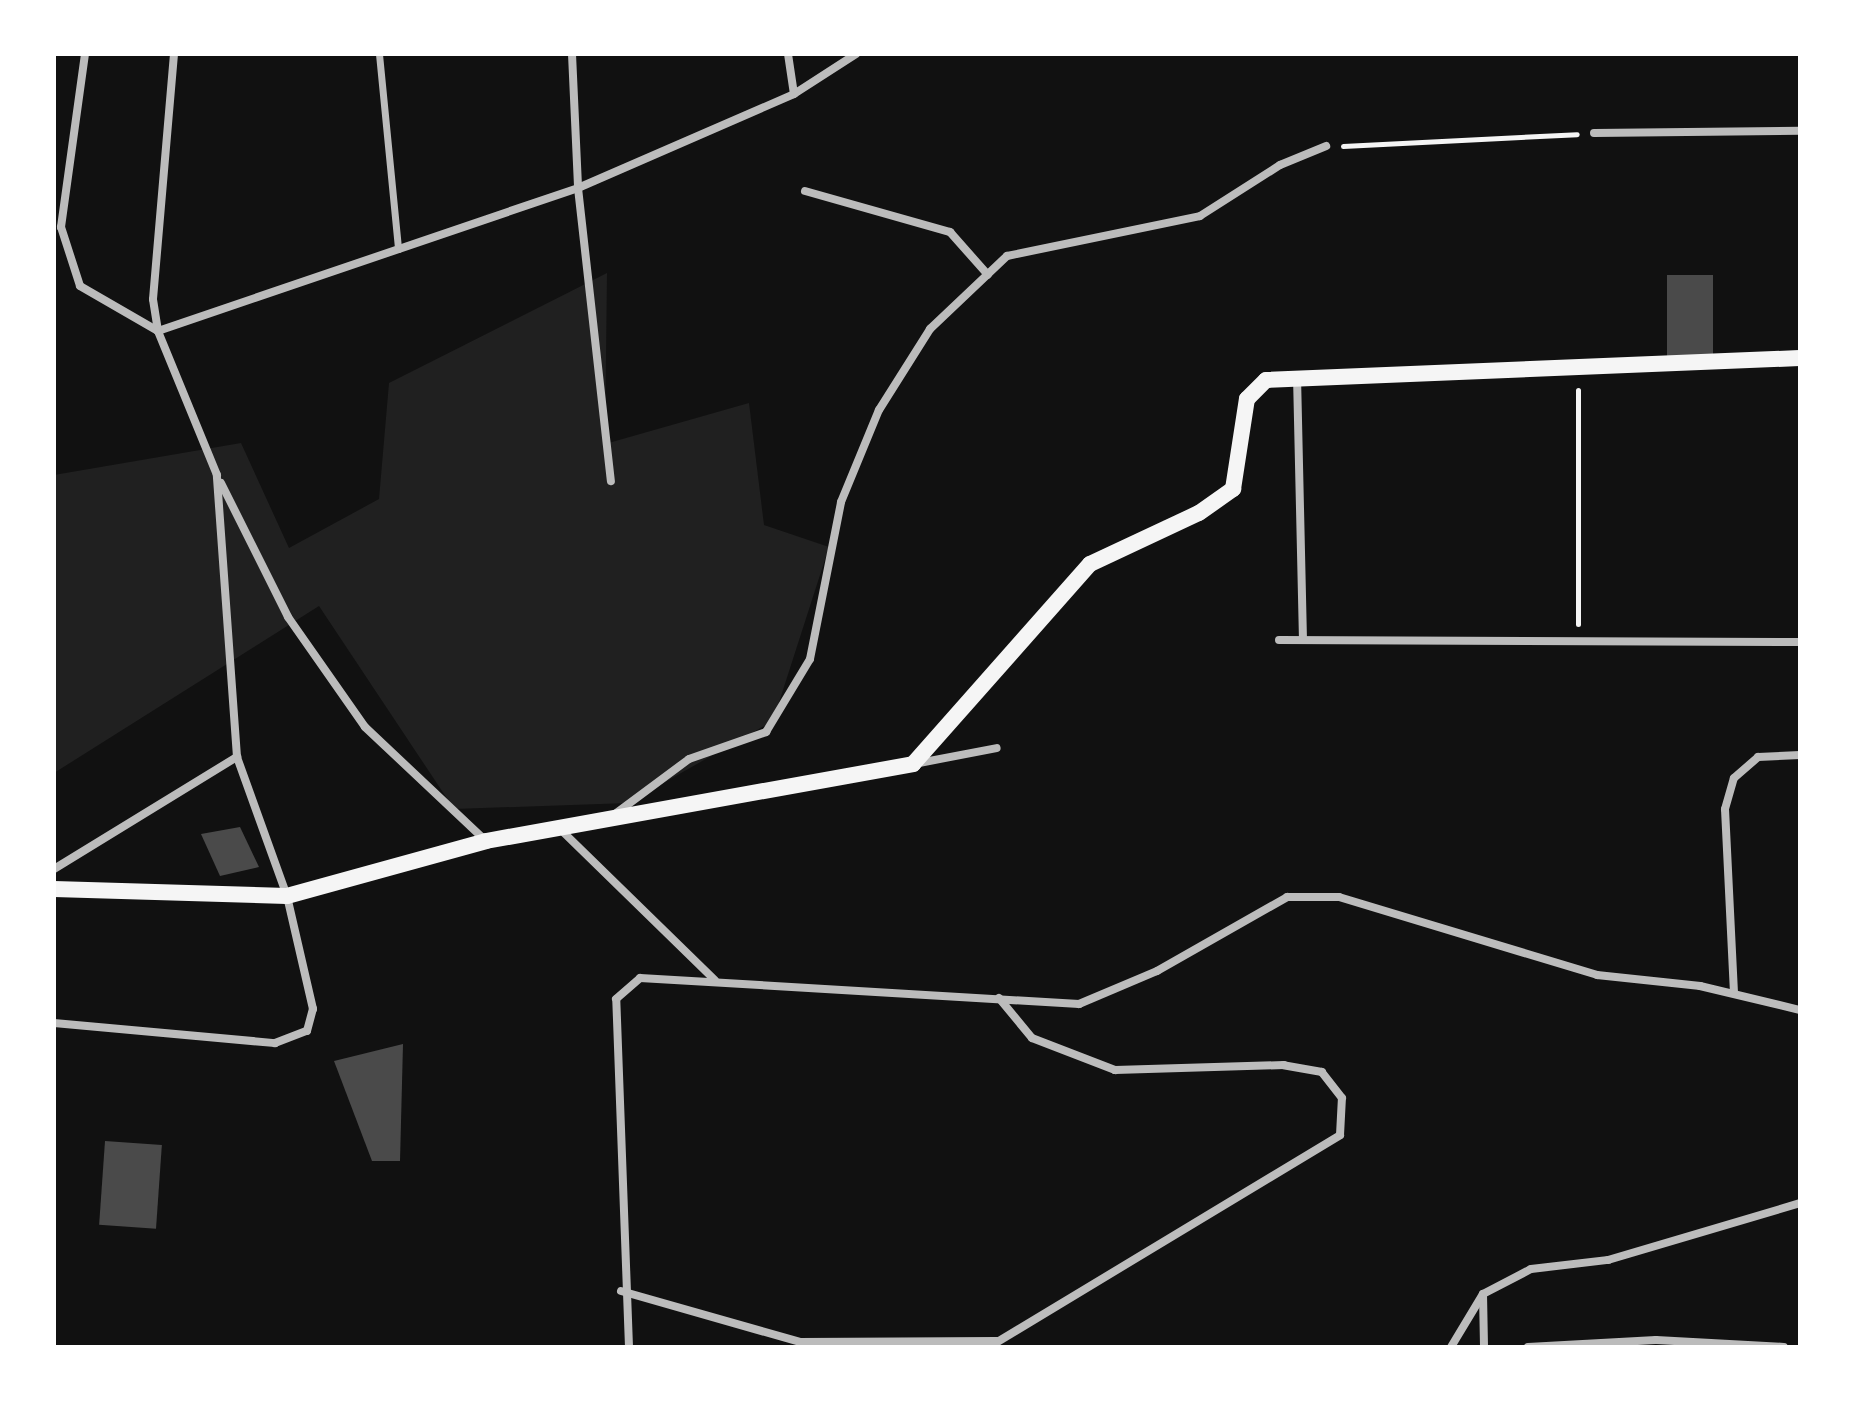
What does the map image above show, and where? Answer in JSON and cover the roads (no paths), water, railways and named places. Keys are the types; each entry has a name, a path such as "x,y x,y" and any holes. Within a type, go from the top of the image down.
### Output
{"main road":[{"path":"54,889 287,896 486,841 913,764 1090,564 1199,513 1233,489 1247,399 1266,380 1297,375 1578,363 1800,358"}],"street":[{"path":"85,54 61,227 80,286 158,331 578,188 794,94 856,54"},
{"path":"174,54 152,263 158,331 217,475 288,617 365,727 486,841"},
{"path":"379,54 398,249"},
{"path":"572,54 578,188 611,481"},
{"path":"788,54 794,94"},
{"path":"1594,133 1800,131"},
{"path":"611,817 689,759 766,732 810,659 841,502 879,410 930,329 1007,256 1200,216 1280,165 1326,146"},
{"path":"805,191 950,232 988,275"},
{"path":"1297,375 1303,640"},
{"path":"54,1023 275,1043 307,1031 313,1009 287,896 237,757 217,475"},
{"path":"1279,640 1800,642"},
{"path":"913,764 997,748"},
{"path":"1734,993 1725,809 1734,778 1758,757 1800,755"},
{"path":"54,869 237,757"},
{"path":"559,828 715,981"},
{"path":"629,1347 621,1291 616,999 640,978 1079,1004 1157,971 1287,897 1339,897 1597,975 1734,993 1800,1010"},
{"path":"989,1347 1340,1135 1342,1098 1322,1072 1284,1065 1115,1070 1032,1038 999,998"},
{"path":"1451,1347 1483,1294 1531,1269 1608,1260 1800,1203"},
{"path":"621,1291 800,1342 998,1341"},
{"path":"1483,1294 1484,1347"},
{"path":"1528,1347 1656,1340 1784,1347"}]}
